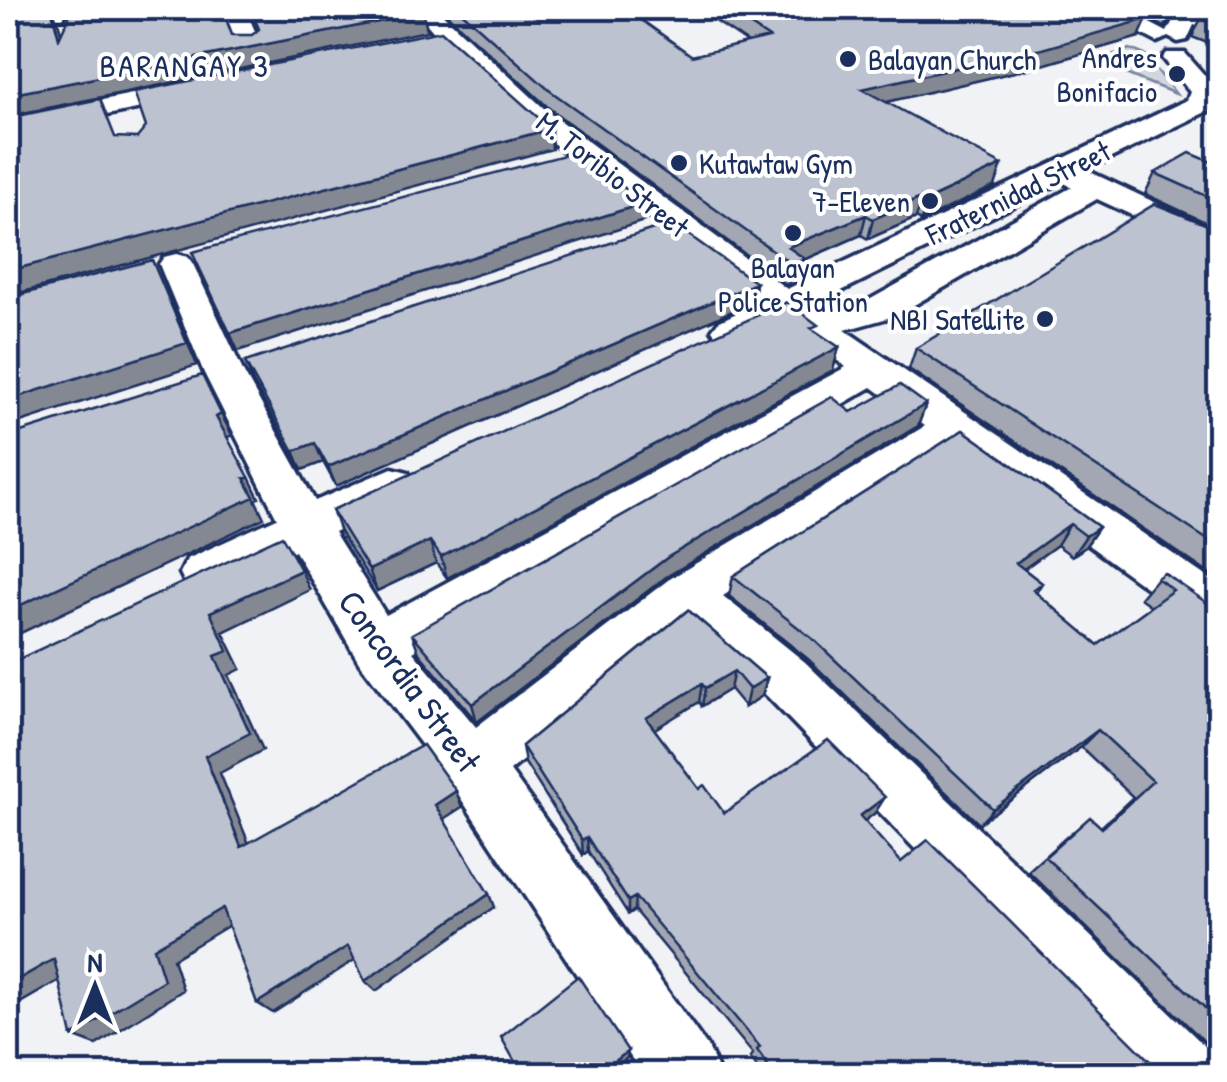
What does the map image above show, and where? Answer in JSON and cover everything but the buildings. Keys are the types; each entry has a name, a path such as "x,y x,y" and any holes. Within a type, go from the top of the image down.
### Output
{"street":[{"path":"234,8 250,45"},
{"name":"M. Toribio Street","path":"424,8 450,37 582,154 800,316 1220,613"},
{"path":"1104,8 1186,48 1220,86"},
{"path":"1186,48 1184,20 1220,12"},
{"path":"415,44 450,37"},
{"name":"Fraternidad Street","path":"800,316 1062,171 1198,105 1204,92 1186,48"},
{"path":"8,127 236,81"},
{"path":"121,104 131,133"},
{"name":"Fraternidad Street","path":"800,316 882,308 1220,117"},
{"path":"545,164 582,154"},
{"path":"1062,171 1220,246"},
{"path":"639,238 677,225"},
{"name":"Concordia Street","path":"176,264 224,373 304,524 377,646 472,766 684,1074"},
{"path":"696,346 800,316"},
{"path":"377,646 874,369"},
{"path":"472,766 686,594 956,427"},
{"path":"164,592 429,468"},
{"path":"686,594 786,679 1183,1074"}],"shaded area":[{"path":"1130,49 1145,55 1176,94 1093,61"}],"place":[{"name":"Balayan Church","path":"848,59"},
{"name":"Andres Bonifacio","path":"1177,74"},
{"name":"Kutawtaw Gym","path":"679,163"},
{"name":"7-Eleven","path":"930,201"},
{"name":"Balayan Police Station","path":"793,233"},
{"name":"NBI Satellite","path":"1045,319"}],"district":[{"name":"BARANGAY 3","path":"185,65"}]}
